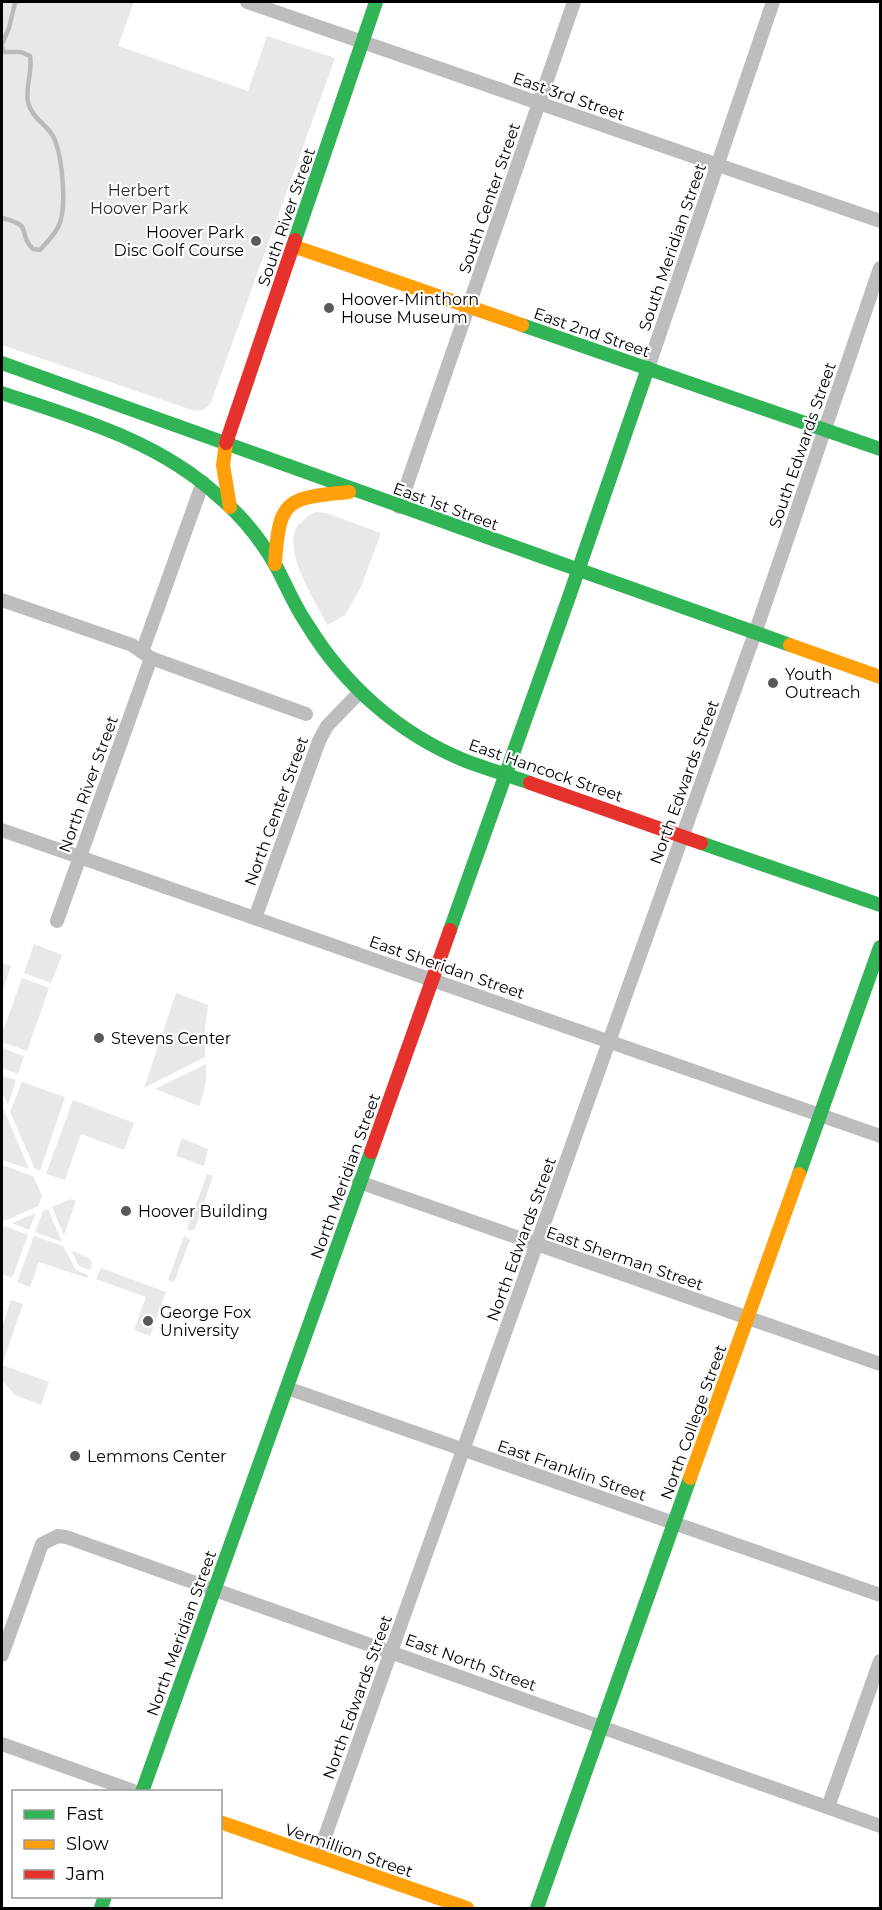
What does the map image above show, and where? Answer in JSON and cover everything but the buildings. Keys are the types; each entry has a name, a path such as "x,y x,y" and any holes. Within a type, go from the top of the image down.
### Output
{"main road":[{"name":"South River Street","path":"230,507 223,465 226,443 376,2"},
{"name":"East 2nd Street","path":"293,246 880,449"},
{"name":"East 1st Street","path":"2,363 399,507 880,677"},
{"name":"South Meridian Street","path":"578,571 648,368"},
{"path":"2,393 150,448 203,482 230,507 253,532 274,564"},
{"path":"117,434 160,438"},
{"path":"180,441 212,448 226,443"},
{"path":"274,564 278,526 287,507 308,496 355,491"},
{"name":"East Hancock Street","path":"274,564 306,624 337,669 359,693 385,715 422,739 464,760 880,905"},
{"name":"North Meridian Street","path":"142,1790 578,571"},
{"name":"North College Street","path":"537,1908 880,947"},
{"name":"Vermillion Street","path":"222,1823 467,1908"}],"street":[{"name":"East 3rd Street","path":"247,2 880,221"},
{"name":"South Center Street","path":"399,507 573,2"},
{"name":"South Meridian Street","path":"648,368 773,2"},
{"name":"South Edwards Street","path":"755,633 880,268"},
{"name":"North River Street","path":"57,921 203,482"},
{"path":"2,600 132,645 146,655 306,714"},
{"name":"North Edwards Street","path":"318,1856 755,633"},
{"name":"North Center Street","path":"255,918 319,741 327,726 359,693"},
{"name":"East Sheridan Street","path":"2,830 880,1136"},
{"name":"East Sherman Street","path":"360,1182 880,1364"},
{"name":"East Franklin Street","path":"287,1388 880,1595"},
{"name":"East North Street","path":"2,1655 42,1544 57,1536 66,1537 880,1826"},
{"path":"828,1807 880,1661"},
{"path":"2,1744 133,1790"}],"green space":[{"name":"Herbert Hoover Park","path":"2,2 134,2 118,46 248,91 267,36 335,58 211,402 204,409 189,409 2,345"},
{"path":"326,513 381,533 361,587 345,615 328,625 302,576 294,548 294,535 298,525 310,514"},
{"path":"34,944 62,955 51,983 24,973"},
{"path":"2,963 11,966 2,993"},
{"path":"22,978 49,988 27,1051 2,1042 2,1034"},
{"path":"176,993 208,1005 205,1057 144,1088"},
{"path":"2,1048 24,1056 18,1074 2,1068"},
{"path":"206,1064 205,1085 199,1106 155,1089"},
{"path":"2,1075 16,1080 8,1105 2,1092"},
{"path":"22,1082 65,1097 40,1171 35,1169 10,1112"},
{"path":"73,1100 134,1123 124,1150 81,1134 65,1180 46,1174"},
{"path":"2,1105 29,1169 2,1160"},
{"path":"182,1138 208,1149 204,1166 176,1156"},
{"path":"2,1165 33,1176 42,1196 38,1206 2,1222"},
{"path":"207,1174 213,1176 195,1229 191,1231 187,1229"},
{"path":"71,1199 76,1201 64,1235 52,1207"},
{"path":"48,1209 62,1242 35,1232 43,1211"},
{"path":"36,1213 29,1230 12,1223"},
{"path":"5,1226 28,1235 12,1278 2,1274 2,1228"},
{"path":"34,1236 63,1246 76,1270 88,1275 87,1278 39,1262 30,1287 17,1282"},
{"path":"184,1236 190,1240 174,1282 168,1280"},
{"path":"71,1250 90,1259 92,1263 90,1270 79,1266"},
{"path":"101,1268 166,1292 150,1336 134,1330 146,1297 96,1279"},
{"path":"11,1300 23,1304 2,1365 2,1327"},
{"path":"2,1365 49,1382 41,1405 15,1395 2,1380"}],"waterway":[{"path":"2,44 17,2"},
{"path":"2,47 4,52 21,52 30,56 28,102 32,112 53,136 61,165 63,189 61,219 58,227 40,250 33,249 28,243 24,230 19,224 2,218"}],"traffic: fast":[{"path":"295,240 376,2"},
{"path":"522,325 880,449"},
{"path":"2,363 790,645"},
{"path":"450,930 648,368"},
{"path":"2,393 116,433 143,445 194,476 226,503 258,538 277,568 299,611 322,646 338,667 375,705 396,722 441,750 530,783"},
{"path":"701,843 880,905"},
{"path":"799,1174 880,947"},
{"path":"143,1790 371,1152"},
{"path":"537,1908 690,1478"},
{"path":"101,1908 104,1898"}],"traffic: slow":[{"path":"293,246 522,325"},
{"path":"226,443 223,465 230,507"},
{"path":"275,564 279,526 290,506 299,500 311,497 349,492"},
{"path":"790,645 880,677"},
{"path":"690,1478 799,1174"},
{"path":"222,1823 467,1908"}],"traffic: jam":[{"path":"226,443 295,240"},
{"path":"530,783 701,843"},
{"path":"371,1152 450,930"}],"place":[{"name":"Hoover Park Disc Golf Course","path":"256,241"},
{"name":"Hoover-Minthorn House Museum","path":"329,308"},
{"name":"Youth Outreach","path":"773,683"},
{"name":"Stevens Center","path":"99,1038"},
{"name":"Hoover Building","path":"126,1211"},
{"name":"George Fox University","path":"148,1321"},
{"name":"Lemmons Center","path":"75,1456"}]}
